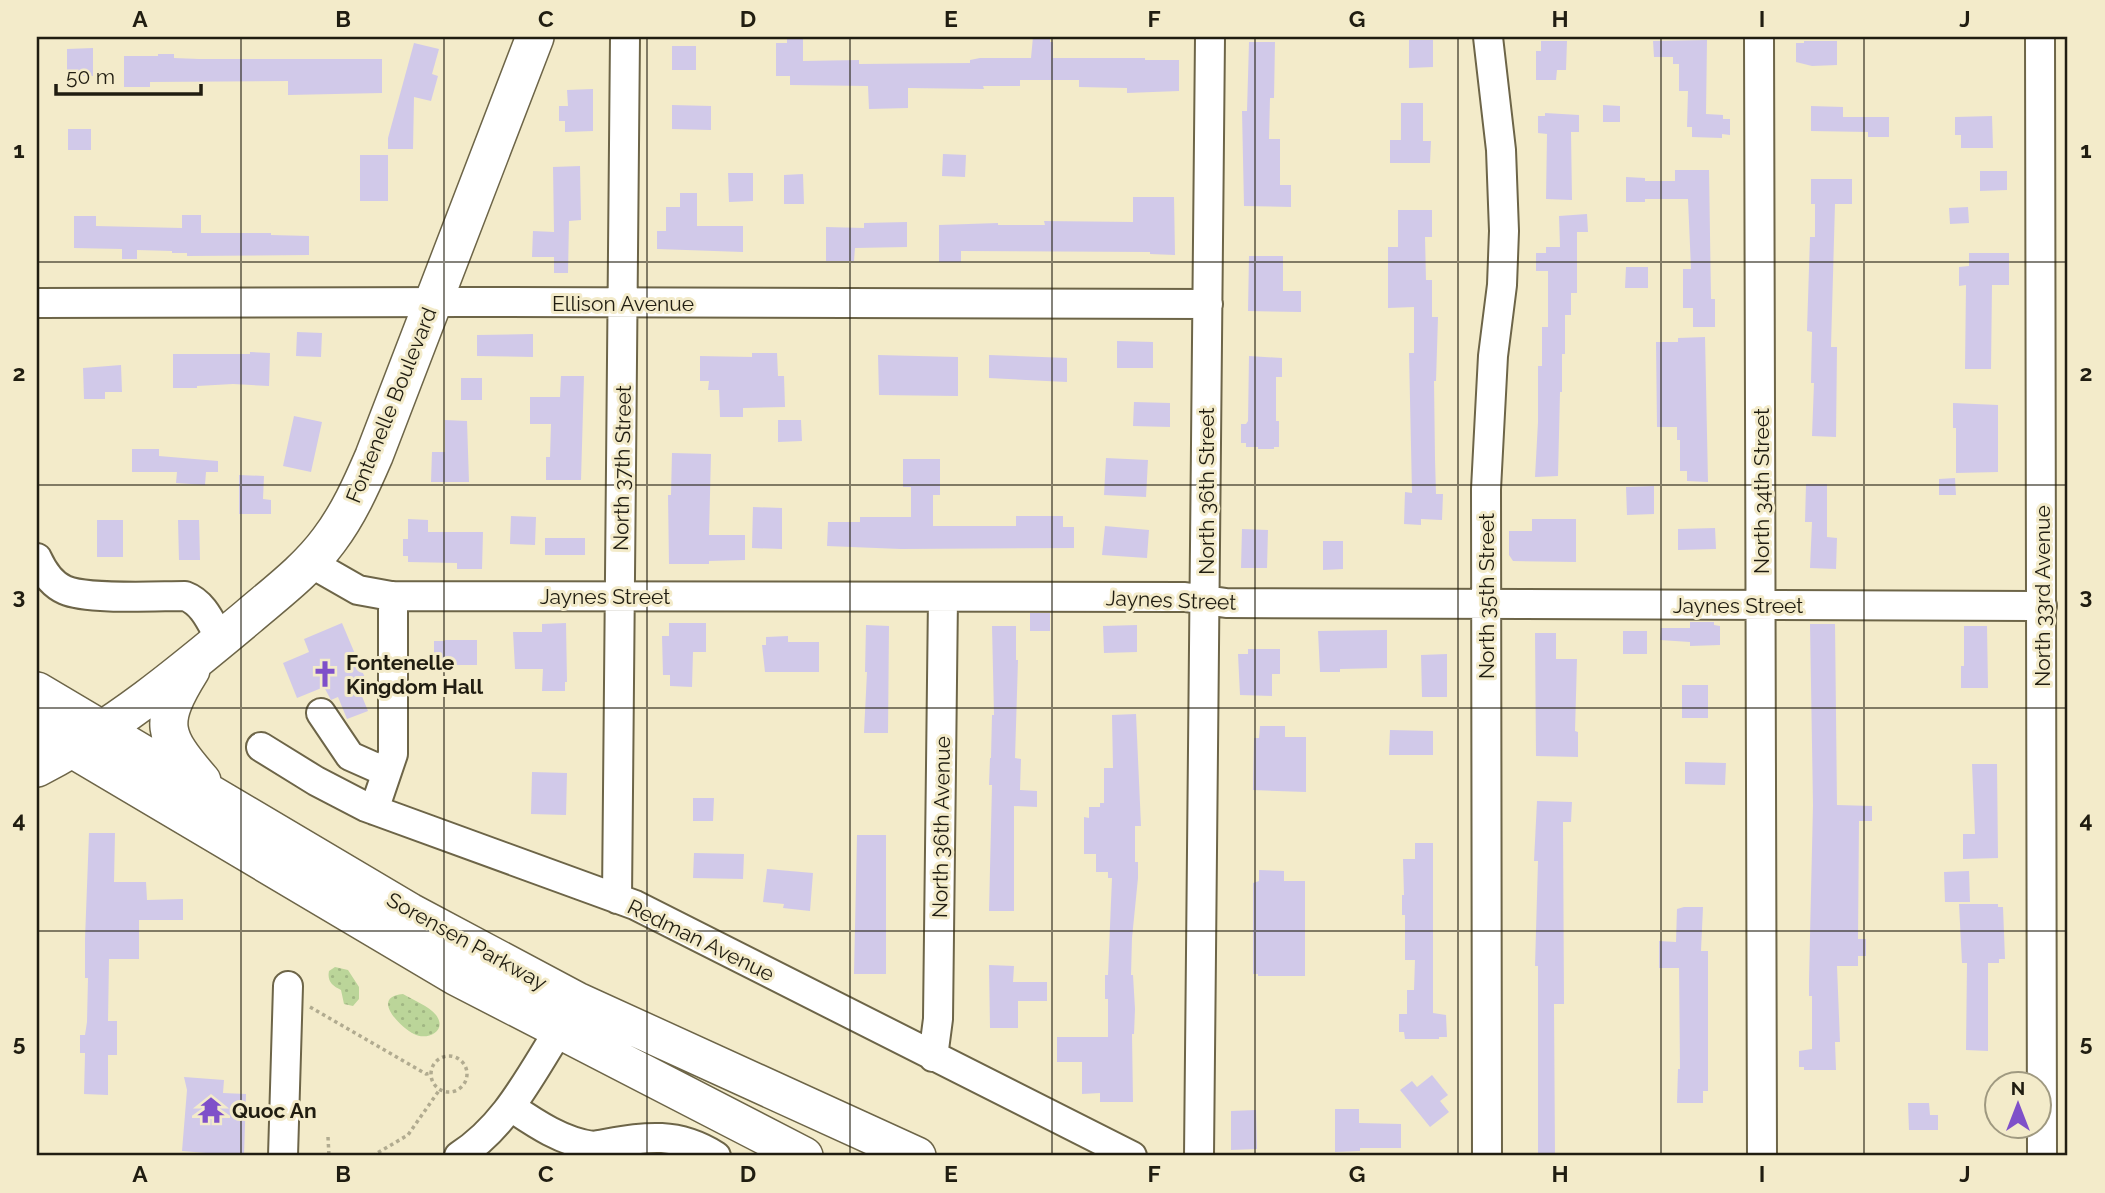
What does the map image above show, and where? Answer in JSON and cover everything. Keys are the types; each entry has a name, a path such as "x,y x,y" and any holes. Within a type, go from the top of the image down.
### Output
{"main road":[{"name":"Fontenelle Boulevard","path":"37,768 103,731 209,650 328,542 359,491 535,37"},
{"path":"209,650 172,702 168,729 180,756 216,797"},
{"name":"Sorensen Parkway","path":"37,691 410,912 577,1001 916,1156"},
{"name":"Sorensen Parkway","path":"37,728 457,977 804,1156"},
{"path":"560,1029 581,1017 631,1026"}],"street":[{"name":"North 37th Street","path":"617,899 625,37"},
{"name":"North 36th Street","path":"1199,1156 1210,37"},
{"name":"North 35th Street","path":"1487,1156 1486,603 1489,416 1502,285 1504,231 1501,150 1488,37"},
{"name":"North 34th Street","path":"1759,37 1762,1156"},
{"name":"North 33rd Avenue","path":"2040,37 2042,1156"},
{"name":"Ellison Avenue","path":"37,303 1209,304"},
{"name":"Jaynes Street","path":"309,562 358,590 393,596 1185,597 1227,603 2042,606"},
{"path":"44,569 67,592 80,595 185,596 195,600 203,609 209,650"},
{"path":"374,810 393,754 393,596"},
{"name":"North 36th Avenue","path":"933,1057 938,1019 943,597"},
{"path":"321,713 350,756 386,772"},
{"name":"Redman Avenue","path":"261,747 316,781 374,810 635,905 1132,1156"},
{"path":"282,1156 288,986"},
{"path":"459,1156 499,1124 560,1029"},
{"path":"511,1107 565,1139 584,1144 593,1146 664,1136 684,1140 716,1156"}],"path":[{"path":"288,986 303,1003 426,1074 431,1073"},
{"path":"453,1056 463,1062 468,1073 464,1084 454,1091 440,1089 433,1083 433,1065 442,1057 453,1056"},
{"path":"372,1156 408,1135 440,1089"},
{"path":"328,1137 329,1156"}],"green space":[{"path":"335,967 348,970 359,987 359,999 353,1006 344,1004 341,990 330,980 329,971"},
{"path":"403,994 436,1015 439,1021 438,1030 430,1035 419,1036 396,1019 388,1006 389,1001 393,996"}],"building":[{"path":"1033,37 1050,37 1050,42 1053,42 1053,58 1179,60 1179,91 1127,93 1127,88 1079,87 1079,80 1020,80 1020,86 983,86 984,89 908,88 908,108 869,109 868,86 790,85 790,76 776,76 776,43 787,43 787,38 803,38 803,61 859,60 859,64 970,63 970,60 980,58 1031,58"},
{"path":"1409,40 1433,40 1433,67 1409,68"},
{"path":"1707,40 1706,114 1723,115 1723,119 1730,119 1730,135 1722,134 1722,138 1692,137 1692,127 1687,127 1688,91 1679,91 1679,64 1673,64 1673,57 1654,57 1653,41"},
{"path":"1541,41 1567,41 1566,70 1557,70 1556,80 1536,80 1536,51 1541,51"},
{"path":"1837,41 1837,65 1812,66 1796,62 1796,43"},
{"path":"1249,42 1275,42 1274,98 1270,98 1269,139 1280,139 1280,185 1291,185 1291,207 1244,206 1242,111 1247,111"},
{"path":"414,43 439,49 432,74 438,76 431,101 414,97 413,149 388,149 388,138"},
{"path":"672,46 696,46 696,70 672,70"},
{"path":"93,48 93,76 67,76 67,49"},
{"path":"158,54 199,59 382,59 382,93 288,95 288,81 150,82 150,87 124,87 124,56"},
{"path":"593,89 593,131 565,132 565,121 559,121 559,106 568,106 567,90"},
{"path":"1401,103 1423,103 1423,141 1431,141 1430,163 1390,163 1390,140 1401,140"},
{"path":"672,105 711,106 711,130 672,129"},
{"path":"1603,105 1620,106 1620,122 1603,122"},
{"path":"1811,106 1843,107 1843,117 1889,117 1889,137 1868,137 1868,132 1811,131"},
{"path":"1545,113 1579,115 1579,132 1571,132 1572,200 1546,199 1547,134 1538,133 1538,116 1545,116"},
{"path":"1992,116 1993,148 1961,148 1961,135 1955,135 1955,117"},
{"path":"68,129 91,129 91,150 68,150"},
{"path":"943,154 966,155 965,177 942,176"},
{"path":"360,155 388,155 388,201 360,201"},
{"path":"580,166 581,220 569,221 568,273 554,273 554,257 532,257 533,231 554,232 553,167"},
{"path":"1675,170 1709,170 1711,299 1715,299 1715,327 1693,327 1693,308 1683,308 1683,269 1691,269 1688,199 1626,202 1626,177 1645,178 1645,181 1675,181"},
{"path":"1980,171 2007,171 2007,190 1980,191"},
{"path":"728,173 753,173 753,201 729,202"},
{"path":"803,174 804,204 784,204 784,175"},
{"path":"1811,179 1852,179 1852,204 1835,204 1831,347 1837,347 1836,437 1812,436 1812,332 1807,331 1810,237 1815,237 1815,204 1811,204"},
{"path":"680,193 697,193 697,226 743,226 743,252 657,249 657,231 666,231 666,207 680,207"},
{"path":"1133,197 1174,197 1175,255 1150,252 961,251 961,262 939,262 939,225 1045,225 1044,221 1133,222"},
{"path":"1968,207 1969,223 1950,224 1949,208"},
{"path":"1398,210 1432,210 1432,237 1425,237 1426,280 1432,280 1432,317 1438,317 1434,381 1435,459 1436,494 1443,494 1442,520 1421,519 1421,525 1404,524 1405,492 1412,493 1409,353 1414,353 1414,307 1388,308 1388,247 1398,247"},
{"path":"1587,214 1588,232 1577,232 1577,293 1571,293 1571,315 1565,315 1558,476 1535,477 1538,366 1542,366 1542,327 1548,327 1548,271 1536,271 1536,253 1546,253 1546,247 1560,247 1559,216"},
{"path":"182,215 201,215 201,233 309,236 309,255 187,256 187,253 172,251 137,250 137,259 122,259 122,249 74,248 74,216 96,216 96,226 182,228"},
{"path":"907,222 907,247 855,248 854,261 826,261 826,227 864,228 864,223"},
{"path":"1969,253 2009,253 2009,285 1992,285 1991,369 1965,369 1966,285 1959,286 1959,267 1969,266"},
{"path":"1249,256 1283,256 1283,291 1301,291 1301,312 1248,311"},
{"path":"1626,267 1648,267 1648,288 1625,288"},
{"path":"297,332 322,333 321,357 296,356"},
{"path":"533,334 533,357 477,356 477,335"},
{"path":"1705,337 1708,482 1687,481 1687,471 1680,471 1680,440 1677,440 1677,427 1657,427 1656,342 1678,342 1678,338"},
{"path":"1117,341 1153,342 1153,368 1117,368"},
{"path":"270,353 269,386 233,384 173,388 173,354"},
{"path":"752,353 777,353 778,376 784,376 785,407 743,408 743,417 720,417 719,390 708,390 709,381 700,381 700,356 752,357"},
{"path":"878,355 958,357 958,396 879,395"},
{"path":"989,355 1067,358 1067,382 989,378"},
{"path":"1249,356 1282,358 1282,377 1276,377 1279,447 1274,449 1246,447 1246,443 1241,443 1241,424 1248,421"},
{"path":"121,365 122,392 105,392 105,399 84,399 83,368"},
{"path":"561,376 584,376 581,480 546,480 551,424 530,424 530,397 560,397"},
{"path":"461,378 482,378 482,400 461,400"},
{"path":"1134,402 1170,403 1170,427 1133,426"},
{"path":"1953,403 1998,405 1998,472 1956,473"},
{"path":"294,416 322,422 311,472 283,466"},
{"path":"445,420 467,421 469,482 431,482 432,452 445,452"},
{"path":"778,420 801,420 802,441 778,442"},
{"path":"132,449 159,449 159,456 218,461 218,472 206,472 205,485 176,483 177,472 132,472"},
{"path":"672,453 711,454 709,535 745,535 745,560 709,561 709,564 669,564 668,495 671,495"},
{"path":"1106,458 1148,460 1146,497 1104,495"},
{"path":"903,459 940,459 940,495 933,495 933,526 1016,526 1016,516 1063,516 1063,527 1074,527 1074,548 901,549 827,546 828,522 860,522 860,517 911,517 911,487 903,487"},
{"path":"239,475 264,476 263,499 271,500 271,514 239,514"},
{"path":"1955,478 1956,495 1939,495 1939,479"},
{"path":"1806,484 1827,484 1827,537 1837,538 1836,569 1810,568 1812,522 1805,522"},
{"path":"1654,486 1654,514 1627,515 1626,487"},
{"path":"753,507 782,508 782,549 752,548"},
{"path":"511,516 536,517 535,545 510,544"},
{"path":"408,519 428,520 428,532 483,532 482,569 457,569 457,563 408,562 408,556 403,556 403,539 408,539"},
{"path":"1532,519 1576,519 1576,562 1513,561 1509,555 1509,531 1532,531"},
{"path":"97,520 123,520 123,557 97,557"},
{"path":"178,520 199,520 200,560 179,560"},
{"path":"1105,526 1149,530 1147,558 1102,555"},
{"path":"1715,528 1716,549 1678,550 1678,529"},
{"path":"1242,529 1268,530 1267,568 1241,568"},
{"path":"545,538 585,538 585,555 545,555"},
{"path":"1323,541 1343,541 1343,569 1323,570"},
{"path":"1030,613 1050,613 1050,631 1030,631"},
{"path":"1690,622 1714,622 1714,625 1720,626 1720,645 1690,646 1690,642 1660,640 1661,628 1690,628"},
{"name":"Fontenelle Kingdom Hall","path":"342,623 368,685 359,689 368,711 347,719 338,697 331,700 324,687 297,698 283,663 309,652 304,639"},
{"path":"566,623 565,691 542,691 543,669 515,669 513,632 542,632 542,624"},
{"path":"669,623 706,623 706,652 693,652 692,687 670,686 670,675 663,675 662,636 669,636"},
{"path":"1810,624 1835,624 1837,805 1872,806 1872,821 1859,821 1858,939 1866,939 1866,956 1858,956 1858,966 1837,966 1840,1042 1835,1042 1836,1070 1804,1070 1804,1067 1799,1067 1799,1051 1812,1049 1812,996 1809,996 1813,805"},
{"path":"866,625 889,626 888,733 864,733"},
{"path":"1137,625 1137,652 1104,653 1103,626"},
{"path":"992,626 1016,626 1018,660 1015,758 1021,759 1020,790 1037,791 1037,807 1014,806 1014,911 989,911 992,785 989,785 994,715"},
{"path":"1964,626 1987,626 1988,688 1961,688"},
{"path":"1387,630 1387,668 1320,672 1318,631"},
{"path":"1623,631 1647,631 1647,654 1623,654"},
{"path":"1535,633 1556,633 1556,659 1577,659 1575,731 1578,732 1578,757 1536,756"},
{"path":"788,636 788,642 819,642 819,672 765,672 762,645 766,645 766,637"},
{"path":"477,640 477,665 434,665 434,641"},
{"path":"1248,649 1280,649 1280,674 1272,674 1272,696 1240,695 1238,654 1248,654"},
{"path":"1447,654 1447,697 1422,697 1421,655"},
{"path":"1682,685 1708,685 1708,718 1682,718"},
{"path":"1136,714 1141,826 1135,826 1138,878 1131,975 1135,1009 1132,1034 1133,1102 1100,1102 1100,1093 1082,1094 1082,1062 1057,1062 1057,1037 1108,1037 1105,975 1108,975 1112,878 1108,878 1108,872 1096,872 1096,854 1084,854 1084,817 1089,818 1089,807 1100,807 1100,803 1104,803 1104,768 1113,768 1112,715"},
{"path":"1260,726 1285,726 1285,737 1306,737 1306,792 1253,790 1254,738 1259,738"},
{"path":"1390,730 1433,731 1433,755 1389,755"},
{"path":"1685,762 1726,763 1725,785 1685,784"},
{"path":"1972,764 1997,764 1998,858 1963,859 1963,834 1975,834"},
{"path":"532,772 567,773 566,815 531,814"},
{"path":"693,798 714,798 713,821 693,821"},
{"path":"1537,801 1572,802 1571,822 1563,822 1564,1004 1554,1004 1555,1156 1538,1156 1538,966 1535,966 1538,861 1534,861"},
{"path":"89,833 115,833 114,882 146,882 147,900 183,899 183,920 139,920 139,959 109,959 108,1021 117,1021 117,1055 108,1055 108,1095 84,1094 85,1053 80,1053 80,1035 85,1035 87,1022 85,939"},
{"path":"857,835 886,835 886,974 854,974"},
{"path":"1415,843 1433,843 1433,1013 1446,1015 1447,1037 1439,1039 1405,1039 1404,1032 1399,1032 1399,1014 1407,1014 1407,990 1414,990 1415,960 1405,960 1402,895 1403,859 1415,859"},
{"path":"694,853 744,854 743,879 693,878"},
{"path":"767,869 813,873 810,911 783,908 784,904 763,902"},
{"path":"1259,870 1284,871 1284,881 1305,881 1305,976 1253,974 1253,883 1259,881"},
{"path":"1969,871 1970,902 1945,902 1944,872"},
{"path":"1959,904 1998,904 1998,907 2003,907 2005,959 1999,959 1999,963 1988,963 1988,1051 1966,1050 1967,963 1962,963"},
{"path":"1703,907 1701,951 1708,951 1708,1091 1703,1091 1703,1103 1677,1103 1680,1069 1679,968 1659,968 1659,941 1676,942 1677,909"},
{"path":"989,965 1014,966 1013,982 1047,982 1047,1001 1018,1001 1018,1028 990,1028"},
{"path":"1432,1075 1448,1095 1440,1101 1449,1112 1430,1127 1400,1090 1412,1081 1417,1087"},
{"path":"184,1077 224,1080 223,1093 246,1094 244,1156 182,1151 187,1090"},
{"path":"1908,1103 1929,1103 1930,1115 1938,1115 1938,1130 1909,1130"},
{"path":"1335,1109 1359,1109 1359,1123 1401,1124 1401,1148 1360,1148 1360,1151 1335,1152"},
{"path":"1256,1110 1257,1149 1231,1150 1231,1111"}],"place":[{"name":"Fontenelle Kingdom Hall","path":"325,674"},
{"name":"Quoc An","path":"211,1110"}]}
